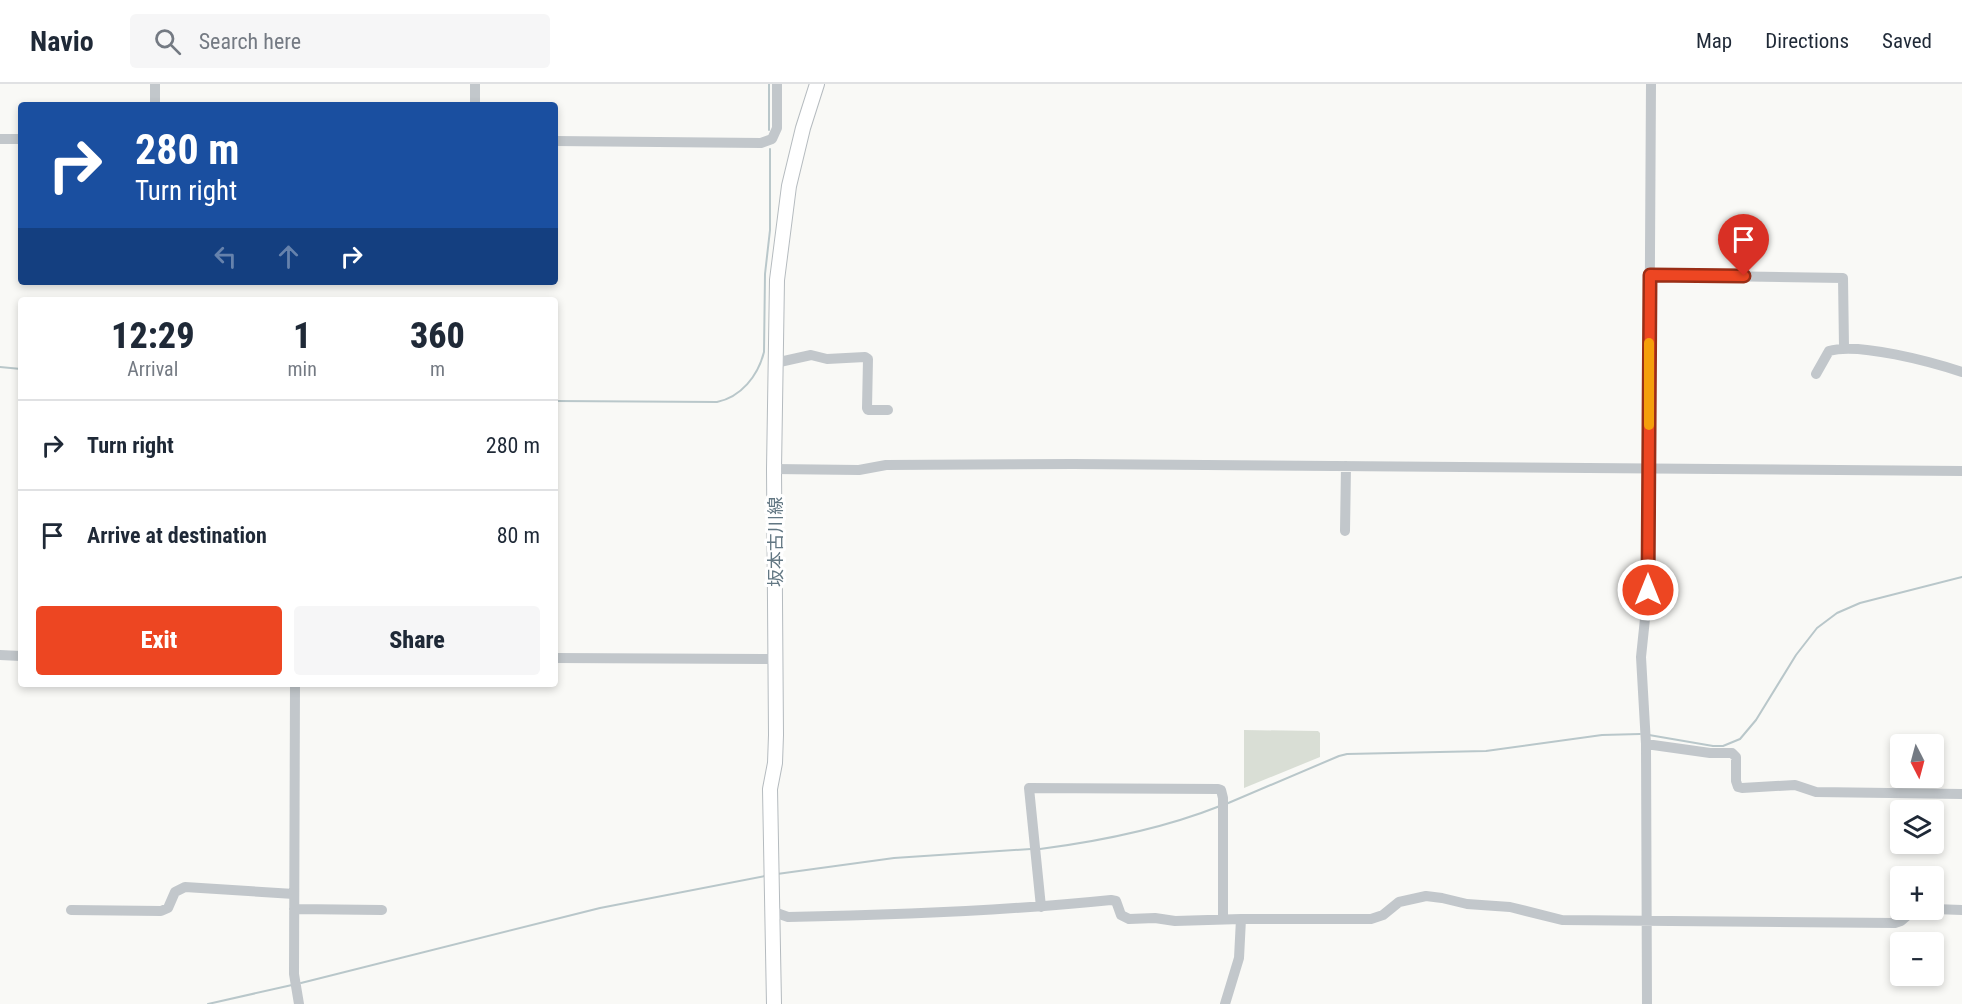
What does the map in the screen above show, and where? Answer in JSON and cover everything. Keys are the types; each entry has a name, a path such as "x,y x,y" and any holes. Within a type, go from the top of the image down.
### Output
{"main road":[{"name":"坂本古川線","path":"774,1004 774,894 771,867 770,789 775,763 776,735 774,469 777,280 784,214 794,160 817,84"}],"street":[{"path":"155,84 155,102"},
{"path":"475,84 475,102"},
{"path":"558,141 761,143 772,139 777,128 777,84"},
{"path":"1647,1004 1646,737 1641,657 1648,590 1651,84"},
{"path":"0,139 18,139"},
{"path":"1650,275 1843,278 1844,347"},
{"path":"1816,374 1829,351 1844,347 1887,354 1962,372"},
{"path":"775,363 811,355 827,359 865,357 868,359 867,408 868,410 888,410"},
{"path":"774,469 859,470 886,465 1648,467 1962,471"},
{"path":"1345,531 1346,466"},
{"path":"0,655 18,656"},
{"path":"558,658 775,659"},
{"path":"296,687 294,976 299,1004"},
{"path":"1646,737 1710,753 1732,753 1736,757 1736,781 1738,787 1742,788 1795,785 1816,792 1962,794"},
{"path":"1041,907 1029,788 1218,789 1221,790 1223,798 1223,919"},
{"path":"71,910 161,911 168,908 175,892 185,887 294,894"},
{"path":"774,912 788,917 932,914 1112,900 1116,902 1121,915 1129,919 1155,918 1175,921 1371,919 1383,915 1399,903 1426,896 1467,904 1510,907 1562,920 1895,923 1902,920"},
{"path":"294,909 382,910"},
{"path":"1944,909 1962,910"},
{"path":"1226,1004 1239,958 1240,919"}],"shaded area":[{"path":"1244,730 1318,731 1320,733 1320,757 1244,788"}],"waterway":[{"path":"769,84 769,130"},
{"path":"558,401 717,402 734,395 753,377 764,352 765,274 770,230 770,149"},
{"path":"0,367 18,369"},
{"path":"1649,735 1713,746 1723,746 1740,739 1756,720 1796,655 1817,628 1837,613 1860,603 1962,577"},
{"path":"1226,804 1347,754 1486,751 1602,735 1640,734"},
{"path":"1040,849 1132,833 1220,806"},
{"path":"777,874 894,858 1031,849"},
{"path":"301,983 600,908 765,876"},
{"path":"208,1004 292,985"}],"slow traffic":[{"path":"1649,343 1649,425"}],"route":[{"path":"1648,590 1650,275 1744,276"}]}
